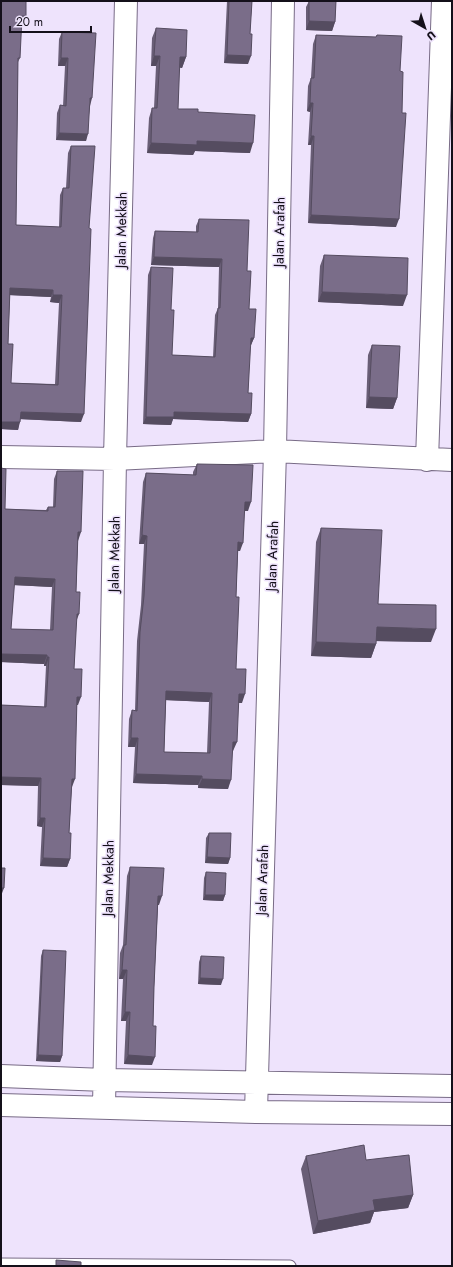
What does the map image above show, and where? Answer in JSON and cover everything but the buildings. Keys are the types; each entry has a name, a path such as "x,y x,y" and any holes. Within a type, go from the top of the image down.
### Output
{"street":[{"name":"Jalan Mekkah","path":"104,1108 115,459 126,1"},
{"name":"Jalan Arafah","path":"256,1112 275,451 284,1"},
{"path":"427,460 443,1"},
{"path":"1,457 115,459 275,451 427,460 452,460"},
{"path":"1,1076 105,1080 452,1086"},
{"path":"1,1105 256,1112 452,1114"}],"lane":[{"path":"1,1264 290,1266"}]}
